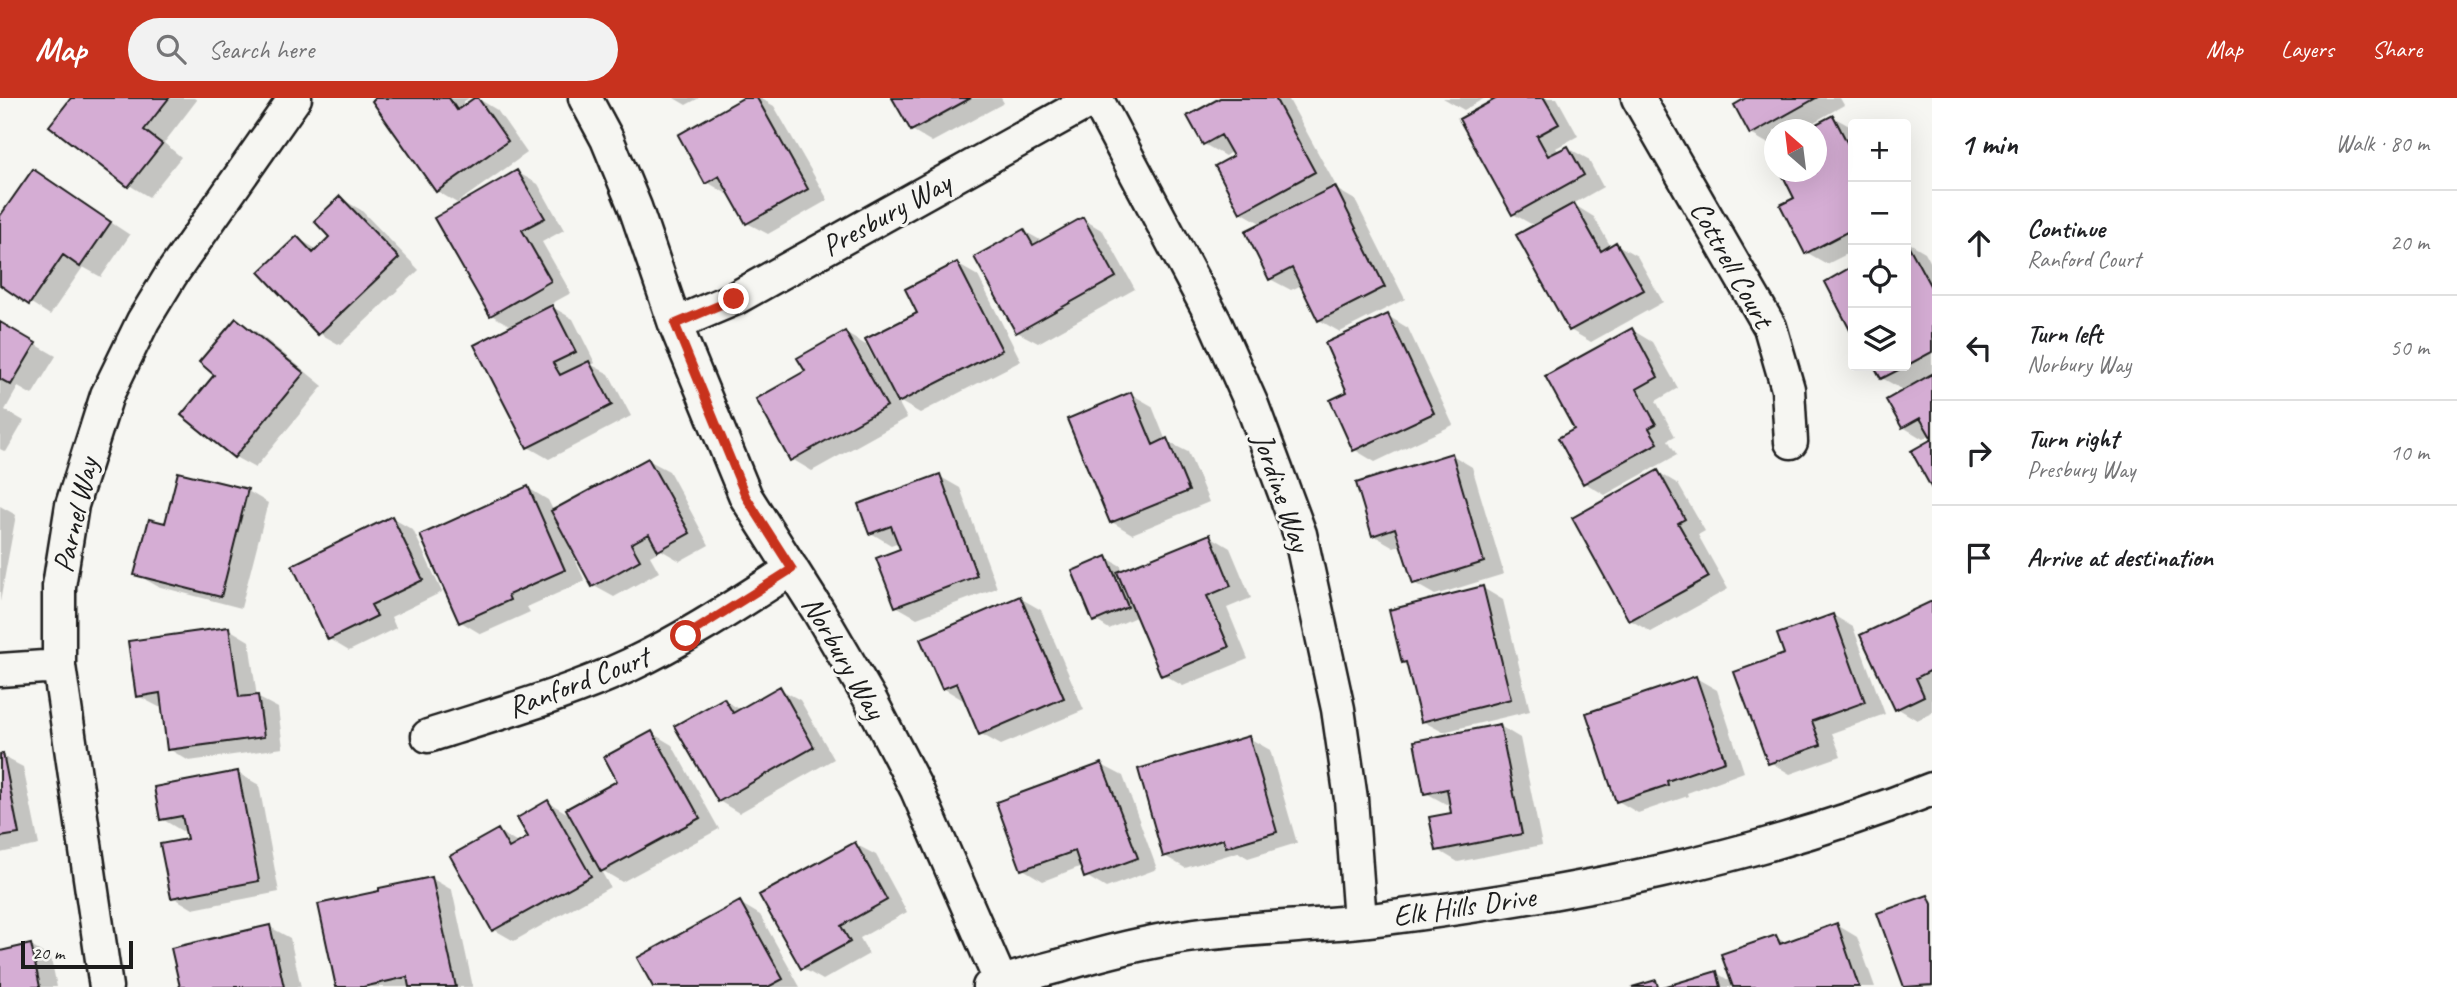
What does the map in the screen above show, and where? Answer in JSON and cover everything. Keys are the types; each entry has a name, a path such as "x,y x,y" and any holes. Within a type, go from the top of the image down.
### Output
{"street":[{"name":"Parnel Way","path":"106,987 59,666 59,586 72,505 107,395 143,321 171,275 295,98"},
{"name":"Norbury Way","path":"584,98 607,139 635,207 675,324 746,497 870,699 917,790 998,985"},
{"name":"Presbury Way","path":"675,324 734,299 1095,98"},
{"name":"Jordine Way","path":"1095,98 1215,322 1252,405 1300,534 1342,734 1351,799 1360,921"},
{"name":"Cottrell Court","path":"1639,98 1770,327 1788,389 1791,442"},
{"name":"Ranford Court","path":"428,736 573,689 631,665 686,636 792,569"},
{"path":"0,670 59,666"},
{"name":"Elk Hills Drive","path":"998,985 1124,947 1163,940 1360,921 1492,904 1642,877 1741,853 1887,807 1932,789"}],"building":[{"path":"71,98 169,98 144,130 162,144 128,187 49,126"},
{"path":"375,98 449,98 457,110 478,98 508,141 436,192 372,101"},
{"path":"743,98 757,98 808,189 746,224 719,176 705,184 678,135"},
{"path":"892,98 971,98 911,131"},
{"path":"1220,98 1275,98 1315,172 1240,213 1215,166 1233,156 1221,135 1203,145 1187,116"},
{"path":"1497,98 1544,98 1559,124 1537,136 1548,156 1568,146 1584,175 1512,215 1459,119"},
{"path":"1746,98 1816,98 1779,119 1764,119 1764,127 1750,135 1734,105"},
{"path":"1833,115 1848,144 1848,232 1805,254 1780,205 1794,198 1786,182 1827,182 1826,119"},
{"path":"33,169 111,222 80,267 63,255 29,305 0,285 0,216"},
{"path":"517,170 545,218 522,230 551,281 490,316 434,218"},
{"path":"1335,186 1385,287 1318,321 1292,268 1269,280 1245,231"},
{"path":"340,196 399,258 318,335 259,272 297,236 313,253 329,237 314,221"},
{"path":"1574,203 1601,251 1616,242 1644,290 1569,331 1516,235"},
{"path":"1083,217 1116,277 1016,333 974,257 1024,229 1033,245"},
{"path":"1911,250 1932,289 1932,352 1911,363"},
{"path":"957,262 1002,350 898,403 865,339 917,313 905,289"},
{"path":"1848,269 1848,326 1825,282"},
{"path":"552,305 576,352 553,363 560,375 589,361 612,405 527,448 474,345"},
{"path":"1388,314 1434,413 1353,451 1330,400 1347,392 1325,343"},
{"path":"236,318 304,373 234,458 181,415 214,375 199,362"},
{"path":"0,322 36,343 11,385 0,379"},
{"path":"1632,328 1658,377 1637,389 1656,424 1649,428 1658,443 1583,484 1558,438 1574,429 1545,376"},
{"path":"845,331 887,406 790,461 756,399 805,371 797,358"},
{"path":"1877,371 1896,371 1881,379"},
{"path":"1932,374 1932,439 1920,418 1902,428 1886,400"},
{"path":"1131,392 1153,445 1167,438 1189,491 1110,523 1067,419"},
{"path":"1932,439 1932,489 1911,451"},
{"path":"1452,453 1484,562 1413,584 1395,528 1372,536 1356,483"},
{"path":"648,458 690,533 658,551 649,534 631,544 640,560 592,587 551,511"},
{"path":"1658,470 1685,519 1678,523 1709,577 1629,621 1572,518"},
{"path":"178,472 248,489 221,597 134,575 149,519 165,523"},
{"path":"940,474 977,576 895,607 876,558 900,549 891,526 869,534 858,504"},
{"path":"528,486 565,570 508,595 510,600 459,623 420,535"},
{"path":"392,516 423,580 371,605 377,616 328,640 292,565"},
{"path":"1210,534 1231,586 1207,596 1229,647 1161,676 1117,572"},
{"path":"1107,556 1128,607 1093,622 1072,571"},
{"path":"1483,586 1511,699 1421,722 1389,610"},
{"path":"1020,596 1064,698 979,735 957,683 942,689 920,639"},
{"path":"1932,601 1932,670 1916,678 1924,696 1895,710 1860,635"},
{"path":"1833,614 1865,702 1812,721 1821,745 1768,764 1734,672 1784,654 1777,634"},
{"path":"229,627 239,697 258,695 264,737 167,750 160,693 136,697 128,641"},
{"path":"1696,676 1725,761 1667,781 1668,785 1616,802 1586,713"},
{"path":"780,686 814,747 718,802 674,726 724,698 733,713"},
{"path":"1500,724 1522,834 1436,851 1429,817 1451,813 1447,789 1424,794 1414,741"},
{"path":"652,731 700,818 601,872 566,809 617,781 604,757"},
{"path":"1249,736 1277,832 1226,847 1223,839 1163,857 1138,769"},
{"path":"3,753 19,834 0,837 0,754"},
{"path":"1102,763 1138,858 1084,878 1075,851 1021,870 996,802"},
{"path":"238,771 259,881 171,898 160,844 187,839 182,816 160,820 154,787"},
{"path":"548,800 591,876 492,931 450,856 498,829 509,848 528,837 517,818"},
{"path":"855,842 887,900 841,926 850,942 801,969 759,895"},
{"path":"432,877 456,987 409,987 407,977 363,987 336,987 318,904"},
{"path":"1928,895 1932,904 1932,985 1904,987 1877,913"},
{"path":"740,901 783,979 768,987 653,987 637,958"},
{"path":"1837,923 1859,987 1733,987 1721,954 1776,935 1780,944"},
{"path":"270,925 284,987 180,987 171,948"},
{"path":"31,944 40,987 0,987 0,951"},
{"path":"1717,971 1721,987 1663,987"},
{"path":"1656,980 1658,987 1632,987"}],"route":[{"path":"686,636 792,569 746,497 675,324 734,299"}]}
